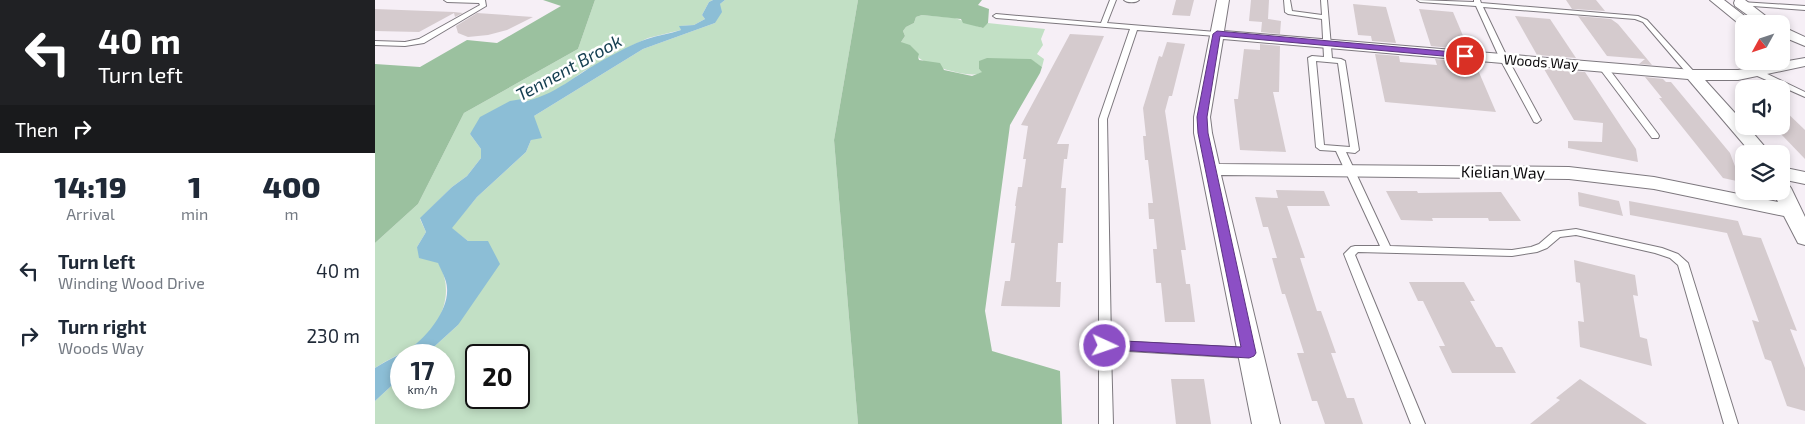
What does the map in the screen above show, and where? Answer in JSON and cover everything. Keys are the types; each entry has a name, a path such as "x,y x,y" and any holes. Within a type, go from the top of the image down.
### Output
{"street":[{"path":"1223,0 1202,117 1203,133 1249,353 1266,424"},
{"path":"1716,0 1736,15"},
{"path":"1739,2 1757,15"},
{"name":"Woods Way","path":"1217,34 1693,75 1758,73 1805,62"},
{"path":"1790,34 1805,42"},
{"path":"1790,45 1805,51"},
{"path":"1693,75 1754,145"},
{"name":"Kielian Way","path":"1211,169 1351,172 1487,171 1595,175 1654,183 1791,211"},
{"path":"1790,175 1805,178"},
{"path":"1786,200 1805,238"}],"lane":[{"path":"375,43 405,44 421,41 483,6 481,1 447,0"},
{"path":"1103,25 1113,0"},
{"path":"1127,0 1136,0"},
{"path":"1287,0 1288,12 1290,13 1325,17"},
{"path":"1324,0 1329,60"},
{"path":"1420,0 1478,2 1636,17 1645,21 1693,75"},
{"path":"1478,2 1504,59 1537,120"},
{"path":"1739,2 1805,8"},
{"path":"997,16 1217,34"},
{"path":"1106,424 1103,119 1134,28"},
{"path":"1312,58 1341,61 1355,150 1340,149 1320,147 1312,58"},
{"path":"1603,67 1655,136"},
{"path":"1758,73 1805,95"},
{"path":"1340,149 1387,251"},
{"path":"1418,424 1349,254 1355,249 1512,253 1533,250 1543,246 1557,234 1576,232 1658,250 1674,256 1683,263 1733,423"},
{"path":"1105,346 1249,353"}],"green space":[{"path":"543,0 595,0 578,49 464,113 418,204 375,243 375,64 420,67 467,40 497,43 561,6"},
{"path":"595,0 713,0 709,2 702,15 705,19 694,25 680,26 681,30 648,38 633,45 584,71 554,92 538,99 522,102 522,99 470,134 481,149 481,158 467,176 452,187 420,219 426,232 417,247 437,261 444,275 446,287 442,310 437,321 422,339 416,344 390,344 390,359 375,368 375,243 418,204 464,113 578,49"},
{"path":"725,0 858,0 834,140 858,424 375,424 375,401 390,387 390,409 455,409 455,344 437,344 458,325 488,241 468,241 451,228 477,197 526,152 531,140 534,116 643,49 715,23 720,4"},
{"path":"858,0 982,0 978,5 989,9 988,23 983,28 963,23 961,19 922,15 916,17 914,23 906,27 903,31 905,36 901,42 910,45 919,54 919,60 940,63 944,70 972,76 982,72 979,69 979,61 987,58 1031,59 1042,67 1010,125 985,311 992,351 1060,371 1062,424 858,424 834,140"},
{"path":"922,15 955,18 982,28 988,23 1045,29 1041,39 1043,45 1037,54 1044,59 1042,67 1030,59 979,61 979,69 983,72 970,74 932,65 916,56 901,42 905,36 903,31 906,27 914,23 916,17"}],"water":[{"path":"725,0 720,4 722,12 715,23 643,49 534,116 542,138 531,140 526,152 477,197 452,228 468,241 488,241 500,264 458,325 437,344 415,344 431,329 445,305 447,296 447,285 438,263 419,258 417,247 426,232 420,218 452,187 467,176 481,158 481,149 470,134 480,117 510,101 522,99 522,102 545,95 594,65 636,43 681,30 679,26 694,25 705,19 702,15 709,2"},
{"path":"390,360 390,387 375,401 375,368"}],"building":[{"path":"1176,0 1194,0 1190,16 1172,15"},
{"path":"1251,0 1269,0 1268,19 1281,21 1280,34 1261,32 1262,22 1249,21"},
{"path":"1566,0 1596,0 1605,11 1572,9"},
{"path":"1353,4 1386,7 1396,43 1372,41 1371,36 1358,35"},
{"path":"375,9 463,13 455,17 454,13 419,32 375,31"},
{"path":"1419,9 1453,12 1469,50 1431,46"},
{"path":"477,13 533,17 507,30 488,35 468,37 458,33 456,26"},
{"path":"1515,16 1550,19 1576,58 1537,55"},
{"path":"1578,16 1611,19 1618,24 1652,65 1639,64 1645,59 1607,56"},
{"path":"1070,34 1104,36 1057,144 1069,144 1067,159 1064,159 1061,188 1066,188 1063,243 1058,243 1056,282 1061,282 1060,307 1001,306 1005,281 1010,281 1015,243 1011,243 1015,206 1018,187 1022,187 1026,159 1023,159 1028,126 1021,125"},
{"path":"1167,42 1185,44 1172,96 1169,96 1165,111 1186,250 1181,250 1186,284 1190,284 1195,322 1165,322 1161,283 1156,283 1153,249 1157,249 1154,219 1149,219 1148,203 1153,203 1148,160 1145,160 1143,136 1146,136 1143,108 1159,56 1162,57"},
{"path":"1260,44 1280,46 1279,92 1273,92 1286,152 1240,150 1234,99 1238,99 1244,49 1260,50"},
{"path":"1375,54 1399,56 1400,62 1437,65 1435,59 1475,63 1496,112 1385,102"},
{"path":"1544,69 1585,72 1636,149 1638,162 1568,148 1568,141 1602,142 1603,123 1574,120"},
{"path":"1645,77 1671,82 1730,153 1735,166 1735,181 1723,178 1659,98 1662,98"},
{"path":"1790,116 1805,130 1805,159 1782,135 1790,135"},
{"path":"1276,190 1324,191 1330,206 1287,206 1305,258 1300,258 1317,311 1321,311 1336,353 1331,353 1347,398 1354,398 1363,424 1325,424 1317,401 1312,401 1297,353 1304,353 1285,294 1282,294 1272,258 1277,258 1268,227 1263,227 1255,197 1278,198"},
{"path":"1386,191 1417,191 1418,193 1501,192 1521,221 1489,221 1488,218 1432,218 1433,221 1401,220"},
{"path":"1578,192 1619,201 1623,216 1579,206"},
{"path":"1629,201 1738,221 1743,235 1761,238 1797,331 1790,329 1805,368 1805,411 1787,406 1771,361 1765,359 1752,320 1759,322 1727,233 1630,215"},
{"path":"1574,260 1635,275 1638,296 1633,295 1640,337 1647,339 1652,366 1580,347 1578,321 1584,322 1580,283 1576,282"},
{"path":"1409,282 1464,282 1475,301 1470,301 1496,347 1502,347 1516,373 1452,373 1439,346 1445,346 1423,301 1418,301"},
{"path":"1171,379 1204,379 1211,424 1176,424"},
{"path":"1580,379 1647,424 1530,424 1560,400 1556,398"}],"route":[{"path":"1105,346 1249,353 1203,133 1202,117 1217,34 1465,56"}],"water label":[{"name":"Tennent Brook","path":"569,68"}]}
